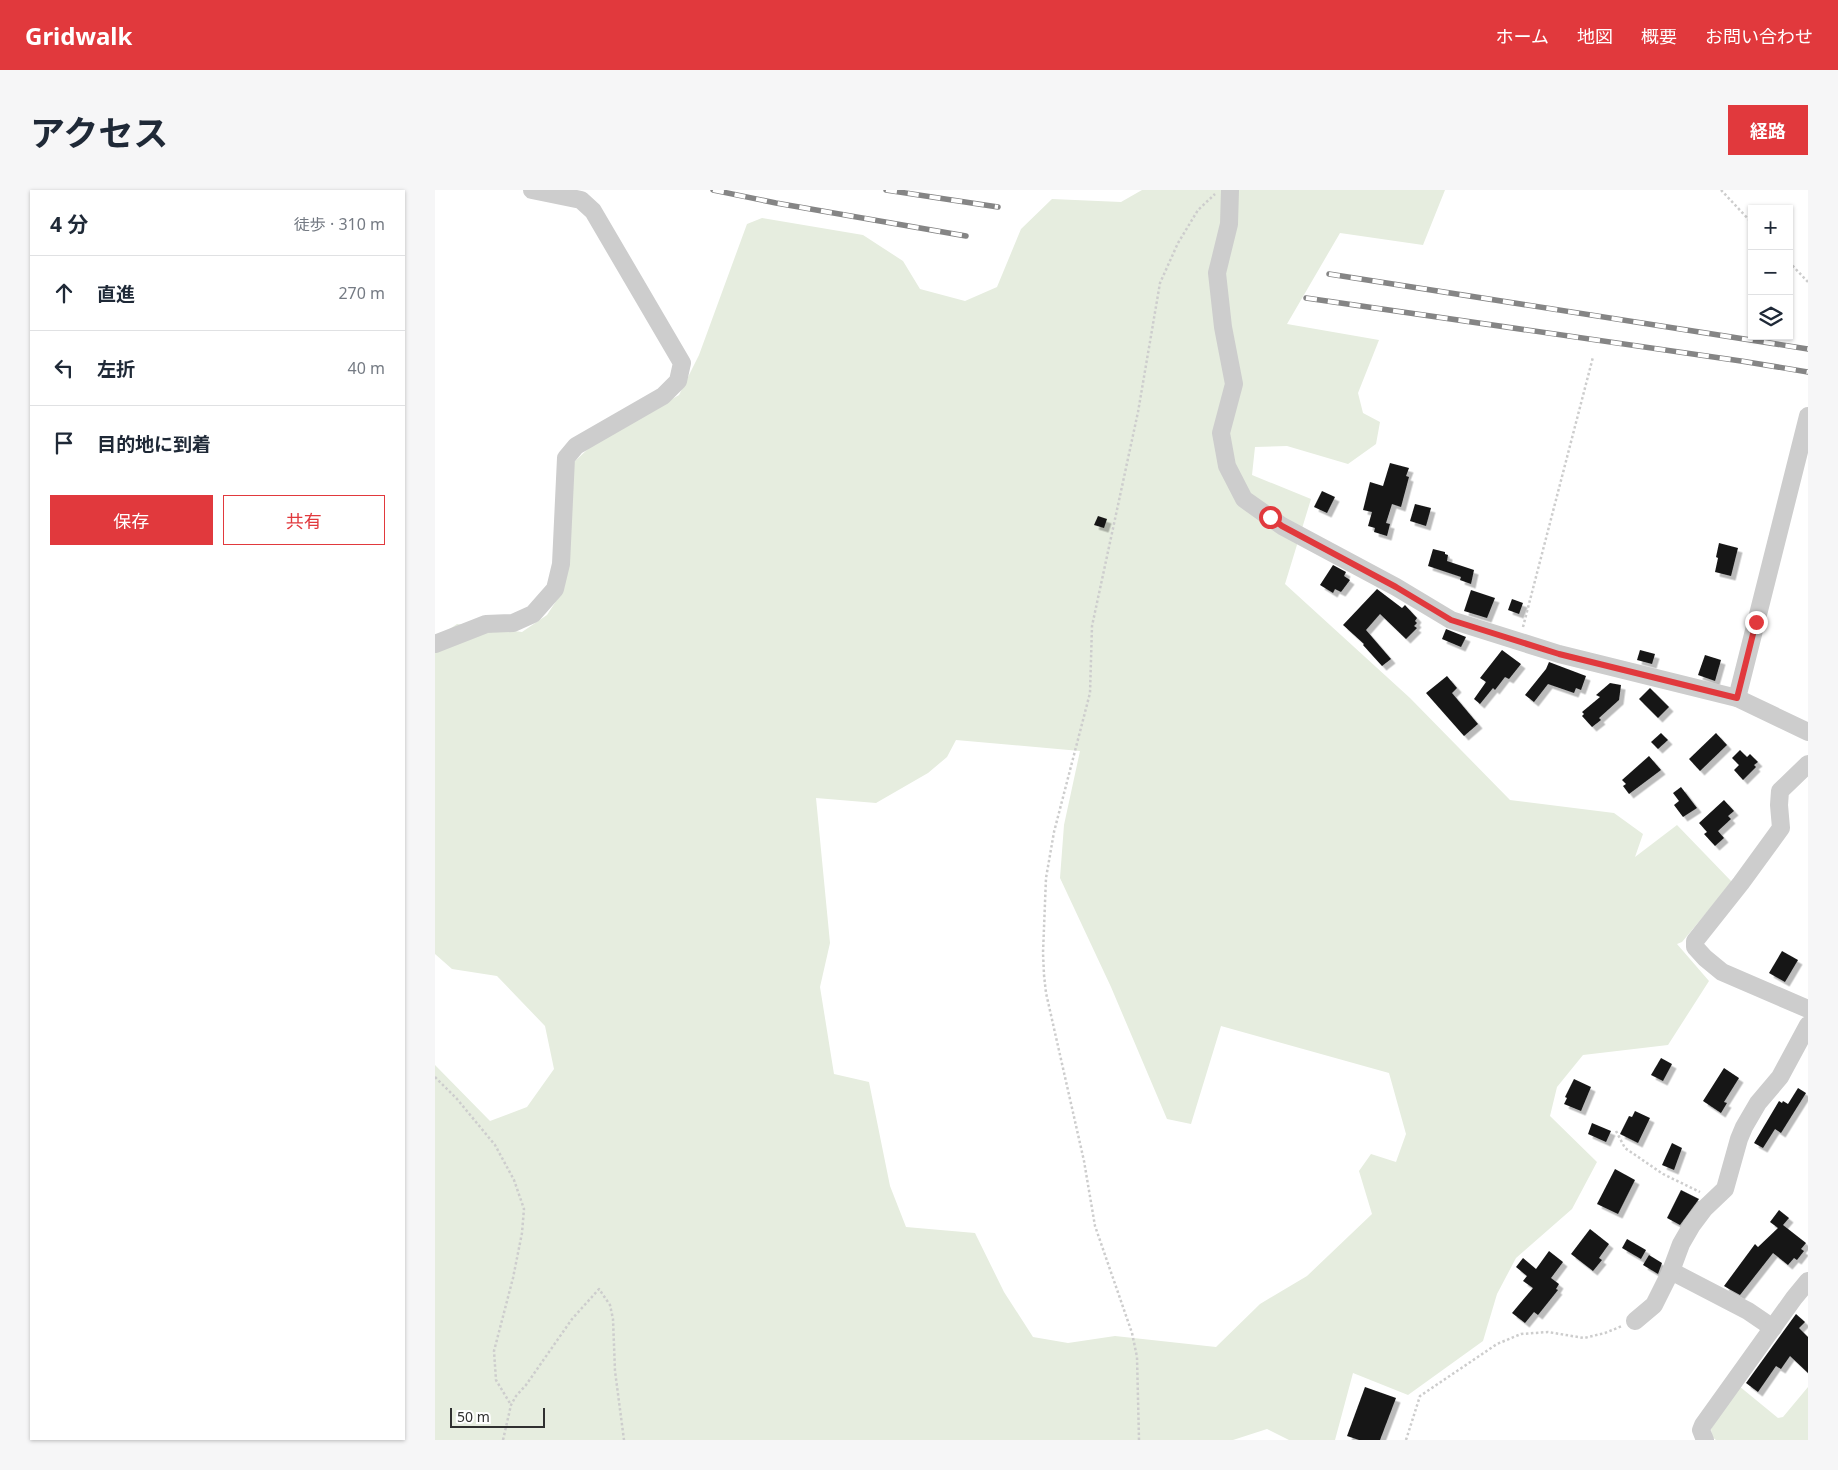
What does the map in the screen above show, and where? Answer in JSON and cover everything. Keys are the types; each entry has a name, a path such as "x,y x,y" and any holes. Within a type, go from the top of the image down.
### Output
{"street":[{"path":"435,644 486,624 513,623 533,614 555,589 561,564 566,458 577,446 663,396 678,380 682,363 593,211 581,200 532,190"},
{"path":"1230,190 1229,224 1217,273 1223,327 1234,384 1221,433 1227,466 1244,499 1282,526 1396,587 1451,620 1614,669 1737,698 1808,732"},
{"path":"1737,698 1808,416"},
{"path":"1808,764 1780,791 1781,828 1695,941 1695,947 1722,972 1808,1009"},
{"path":"1635,1321 1654,1305 1671,1271 1681,1244 1692,1225 1725,1189 1744,1127 1758,1103 1780,1077 1808,1025"},
{"path":"1671,1271 1741,1307 1773,1328"},
{"path":"1705,1440 1701,1430 1703,1425 1808,1281"}],"path":[{"path":"1138,1440 1137,1357 1132,1333 1095,1226 1084,1161 1046,993 1043,953 1046,878 1054,832 1090,693 1092,626 1138,412 1160,283 1178,243 1198,210 1220,190"},
{"path":"1721,190 1748,219"},
{"path":"1793,266 1808,282"},
{"path":"1519,642 1593,358"},
{"path":"435,1077 457,1099 495,1145 514,1180 524,1210 522,1233 513,1278 494,1351 496,1380 511,1405"},
{"path":"1616,1131 1625,1148 1663,1174 1713,1200"},
{"path":"503,1440 511,1405 572,1319 599,1289 610,1305 613,1319 615,1370 624,1440"},
{"path":"1406,1440 1420,1396 1497,1344 1521,1334 1547,1332 1584,1338 1605,1333 1635,1321"}],"shaded area":[{"path":"1142,190 1445,190 1423,245 1340,233 1287,324 1379,340 1358,393 1363,413 1380,422 1376,444 1348,464 1287,446 1255,447 1252,475 1311,499 1285,584 1410,698 1510,800 1614,813 1643,834 1635,857 1677,825 1732,882 1682,942 1677,944 1709,981 1668,1045 1583,1055 1557,1087 1550,1116 1597,1162 1572,1209 1516,1258 1497,1294 1483,1341 1408,1395 1353,1373 1335,1440 1289,1440 1267,1429 1233,1440 435,1440 435,1065 490,1121 527,1107 554,1069 545,1026 497,976 452,969 435,954 435,639 457,624 522,632 547,615 564,589 573,463 590,447 679,395 699,355 747,224 762,218 863,235 903,261 920,289 965,301 997,287 1021,229 1052,199 1121,202","holes":["956,740 1080,751 1064,825 1060,878 1111,987 1167,1119 1191,1124 1221,1026 1389,1073 1406,1134 1396,1162 1371,1154 1359,1171 1372,1214 1307,1276 1260,1304 1216,1347 1115,1336 1068,1343 1033,1337 1004,1292 975,1233 906,1227 890,1186 869,1082 834,1074 820,987 830,943 816,798 876,803 928,773 947,757"]},
{"path":"1739,1386 1778,1418 1783,1417 1808,1387 1808,1440 1716,1440 1712,1437 1711,1429"}],"building":[{"path":"1390,463 1409,468 1406,476 1409,477 1401,507 1392,504 1386,523 1390,524 1387,536 1374,532 1375,528 1368,526 1372,512 1363,510 1370,482 1383,486"},
{"path":"1322,491 1335,497 1327,513 1314,507"},
{"path":"1415,504 1431,508 1426,526 1410,521"},
{"path":"1098,516 1107,519 1104,528 1094,525"},
{"path":"1719,543 1738,548 1731,576 1715,572"},
{"path":"1433,549 1445,552 1448,555 1447,561 1474,570 1471,584 1460,580 1461,577 1428,566"},
{"path":"1333,565 1346,572 1344,576 1350,580 1341,592 1335,589 1333,593 1320,585"},
{"path":"1377,589 1402,608 1405,605 1417,618 1415,621 1417,623 1414,626 1417,628 1406,639 1380,614 1366,630 1391,659 1382,666 1364,644 1343,625"},
{"path":"1471,590 1495,598 1487,618 1464,611"},
{"path":"1512,599 1523,603 1519,614 1508,610"},
{"path":"1446,629 1466,637 1461,647 1442,639"},
{"path":"1502,650 1521,664 1509,679 1505,677 1495,690 1493,688 1480,704 1474,699 1486,682 1480,678"},
{"path":"1640,650 1655,654 1652,664 1637,660"},
{"path":"1705,655 1721,660 1715,681 1698,675"},
{"path":"1549,662 1586,676 1581,690 1576,688 1574,693 1548,684 1534,702 1525,695 1546,669"},
{"path":"1447,676 1457,688 1452,693 1478,724 1464,736 1426,693"},
{"path":"1610,683 1621,685 1619,700 1592,727 1582,716 1584,714 1582,712 1600,697 1596,695"},
{"path":"1650,688 1669,707 1658,718 1639,699"},
{"path":"1661,733 1668,740 1658,749 1651,742"},
{"path":"1716,733 1727,745 1700,771 1689,759"},
{"path":"1740,750 1747,757 1750,754 1758,762 1754,765 1756,767 1743,780 1734,770 1739,765 1732,758"},
{"path":"1649,756 1661,770 1629,794 1623,786 1626,784 1622,780"},
{"path":"1681,787 1697,808 1683,817 1674,805 1679,801 1673,793"},
{"path":"1724,800 1734,811 1728,816 1731,819 1718,831 1724,838 1715,846 1704,834 1707,832 1699,823"},
{"path":"1782,951 1798,960 1785,982 1769,973"},
{"path":"1661,1058 1672,1064 1663,1081 1651,1075"},
{"path":"1724,1068 1739,1078 1724,1102 1727,1103 1721,1113 1703,1101"},
{"path":"1574,1079 1591,1087 1581,1111 1564,1104 1567,1098 1565,1097"},
{"path":"1798,1088 1806,1093 1781,1133 1775,1129 1763,1148 1754,1143 1779,1101 1788,1104"},
{"path":"1635,1111 1650,1118 1638,1143 1620,1134 1629,1116 1632,1117"},
{"path":"1592,1123 1611,1131 1606,1142 1588,1134"},
{"path":"1672,1143 1682,1148 1674,1170 1662,1165"},
{"path":"1615,1169 1635,1180 1618,1214 1597,1204"},
{"path":"1681,1190 1699,1199 1680,1225 1667,1218"},
{"path":"1779,1210 1789,1218 1783,1225 1806,1243 1801,1249 1804,1251 1797,1260 1794,1258 1788,1265 1773,1253 1740,1295 1724,1286 1755,1244 1758,1247 1778,1228 1770,1222"},
{"path":"1590,1229 1609,1244 1599,1258 1602,1260 1593,1271 1571,1254"},
{"path":"1627,1239 1646,1250 1641,1259 1622,1248"},
{"path":"1549,1251 1563,1262 1551,1278 1559,1284 1556,1289 1558,1290 1538,1315 1534,1312 1525,1323 1512,1313 1533,1288 1523,1281 1527,1276 1516,1267 1523,1258 1536,1269"},
{"path":"1649,1255 1662,1263 1658,1274 1643,1265"},
{"path":"1796,1314 1805,1322 1799,1328 1808,1337 1808,1373 1790,1356 1781,1369 1776,1366 1758,1392 1746,1383"},
{"path":"1365,1387 1396,1398 1380,1440 1359,1440 1347,1436"}],"railway":[{"path":"713,190 776,203 966,236"},
{"path":"886,190 998,207"},
{"path":"1329,274 1808,349"},
{"path":"1306,298 1808,372"}],"route":[{"path":"1270,517 1282,526 1396,587 1451,620 1559,654 1737,698 1756,622"}]}
